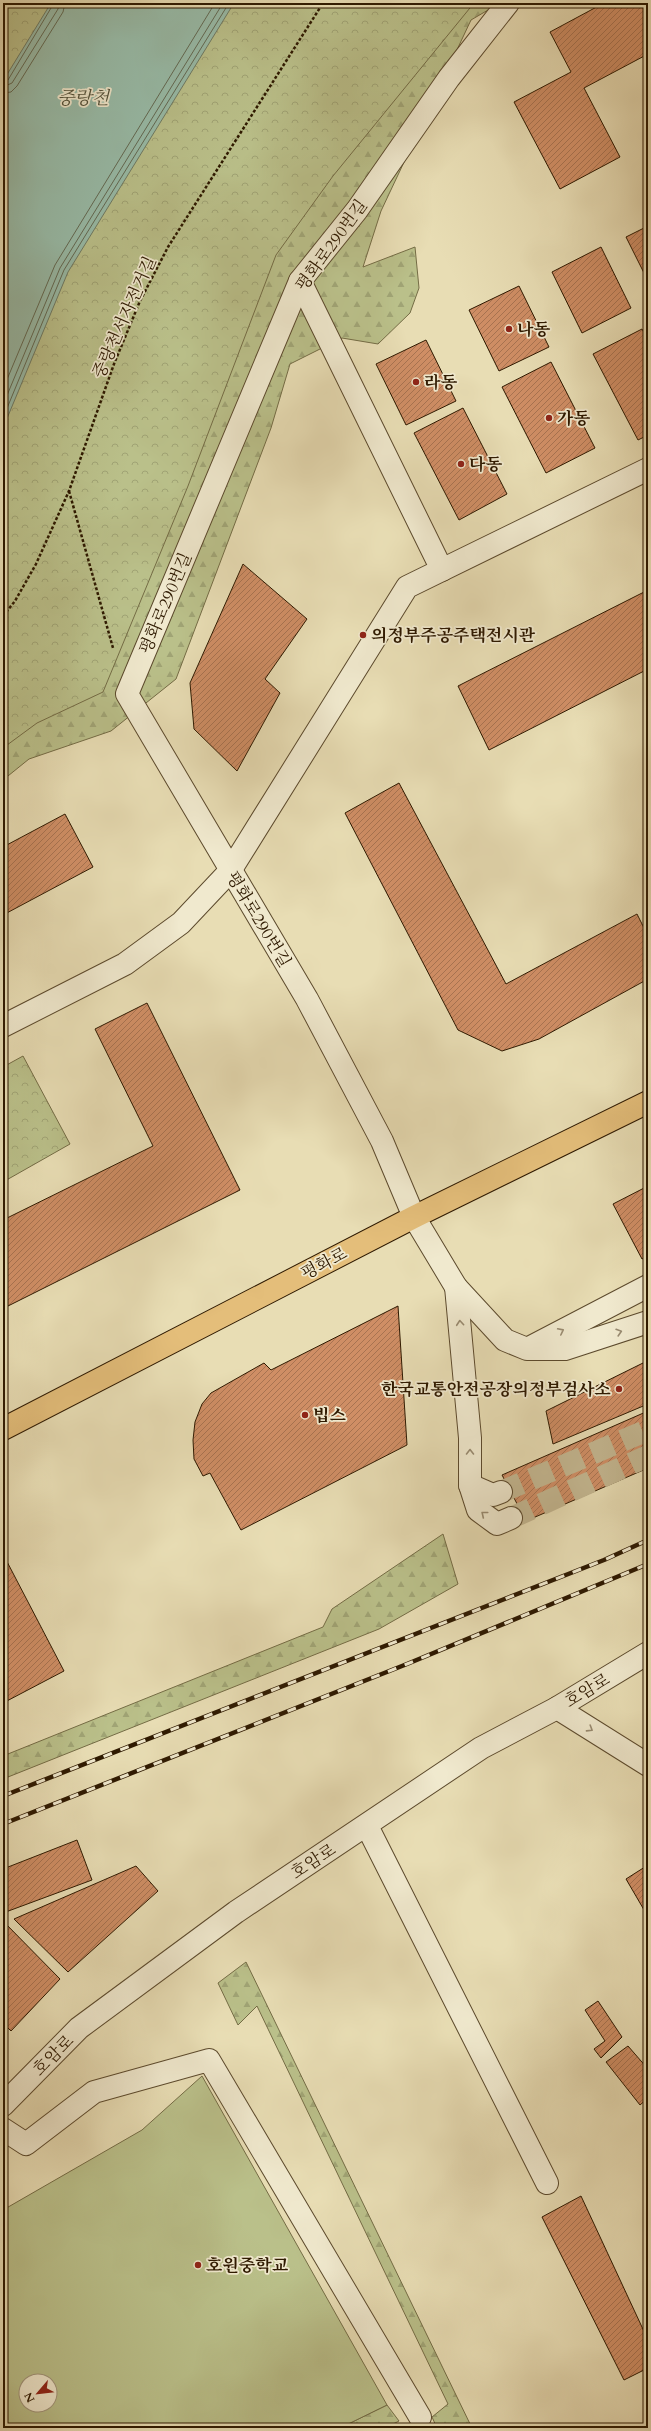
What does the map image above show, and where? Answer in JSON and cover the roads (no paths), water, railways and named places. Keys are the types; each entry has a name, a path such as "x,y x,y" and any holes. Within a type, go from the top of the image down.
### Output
{"main road":[{"name":"평화로","path":"3,1429 414,1217 648,1102"}],"street":[{"name":"평화로290번길","path":"456,1287 414,1217 382,1142 307,1000 126,694 300,281 357,210 449,78 508,3"},
{"path":"300,281 442,570"},
{"path":"3,1026 125,964 181,923 230,871 407,587 648,469"},
{"path":"527,1349 648,1286"},
{"path":"456,1287 505,1340 527,1349 565,1349 648,1322"},
{"path":"456,1287 470,1438 470,1485 478,1510 497,1524 511,1518"},
{"path":"470,1485 492,1495 501,1492"},
{"name":"호암로","path":"3,2105 79,2028 236,1912 367,1826 481,1748 557,1708 648,1653"},
{"path":"557,1708 648,1765"},
{"path":"367,1826 547,2183"},
{"path":"3,2129 26,2144 94,2092 209,2060 420,2417"}],"water":[{"name":"중랑천","path":"51,3 234,3 68,272 3,428 3,81"}],"tunnel":[{"path":"501,1492 648,1430"},
{"path":"511,1518 648,1456"}],"railway":[{"path":"3,1796 604,1560 648,1540"},
{"path":"3,1824 407,1664 648,1564"}],"place":[{"name":"나동","path":"509,329"},
{"name":"라동","path":"416,382"},
{"name":"가동","path":"549,418"},
{"name":"다동","path":"461,464"},
{"name":"의정부주공주택전시관","path":"363,635"},
{"name":"한국교통안전공장의정부검사소","path":"619,1389"},
{"name":"빕스","path":"305,1415"},
{"name":"호원중학교","path":"198,2265"}]}
